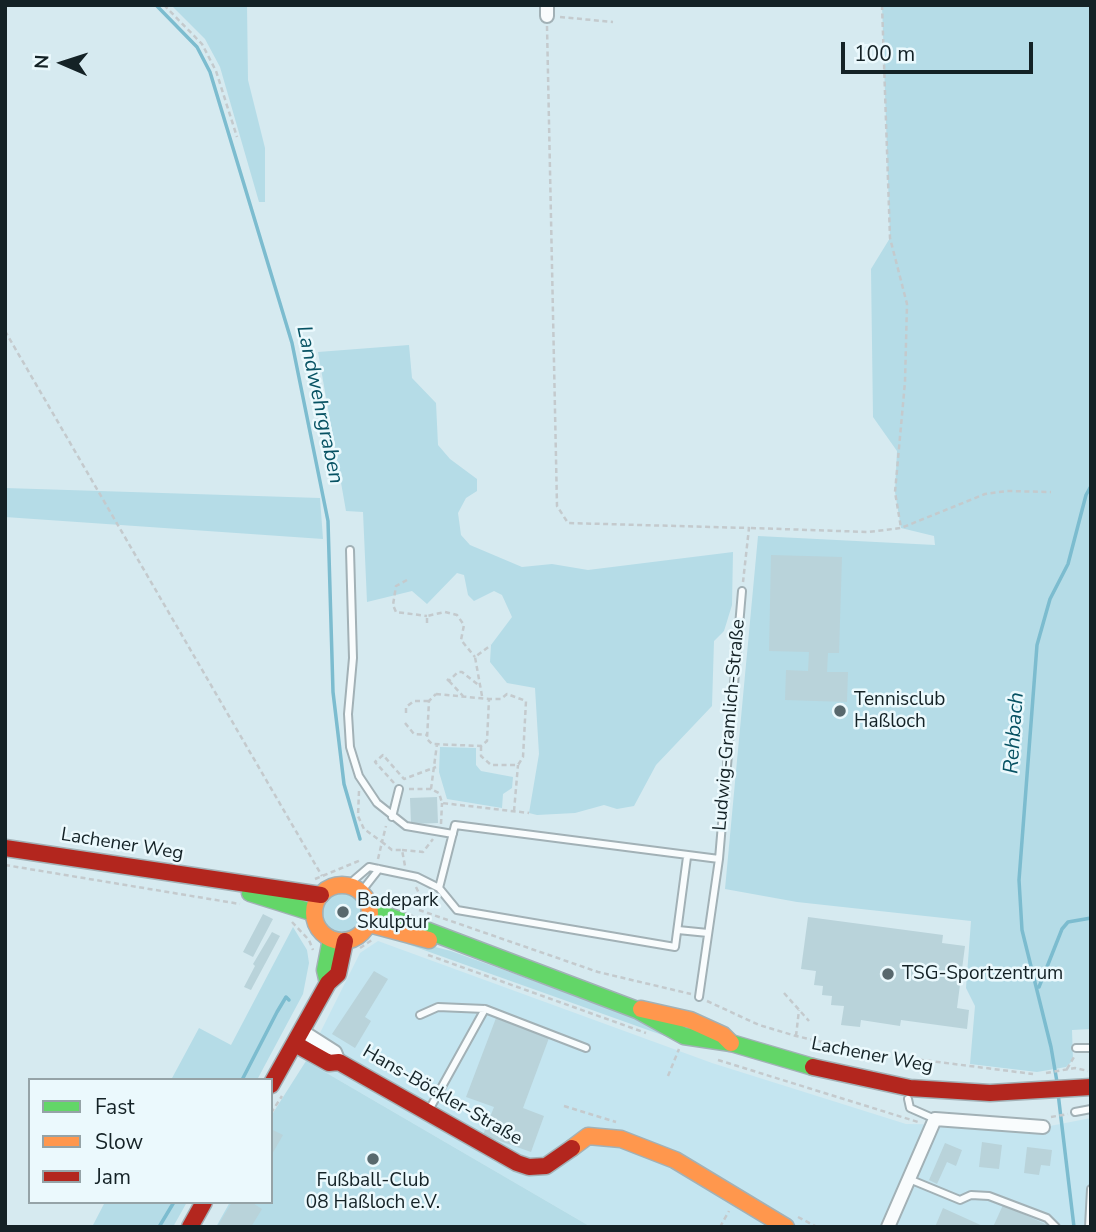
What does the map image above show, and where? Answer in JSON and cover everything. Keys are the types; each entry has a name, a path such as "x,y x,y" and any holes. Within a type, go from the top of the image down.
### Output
{"main road":[{"name":"Lachener Weg","path":"5,848 232,884 243,881 321,895"},
{"name":"Lachener Weg","path":"232,884 240,891 314,914"},
{"path":"333,887 354,889 369,917 359,936 338,940 319,929 314,914 321,895 333,887"},
{"name":"Lachener Weg","path":"369,917 443,935 450,942 638,1010 649,1009 690,1020 723,1035 731,1043 884,1084 942,1091 1041,1092 1091,1087"},
{"path":"273,1081 328,983 325,971 338,940"},
{"name":"Hans-Böckler-Straße","path":"298,1037 329,1063 340,1062 529,1167 540,1167 554,1162 588,1136 621,1139 675,1160 786,1227"},
{"path":"190,1227 203,1204"}],"street":[{"path":"888,1227 935,1119 1043,1123"}],"lane":[{"path":"350,550 353,658 348,714 350,747 359,776 391,816 406,826 453,834 439,888"},
{"name":"Ludwig-Gramlich-Straße","path":"699,998 719,859 742,591"},
{"path":"391,816 399,789"},
{"name":"Ludwig-Gramlich-Straße","path":"453,834 455,825 687,857 719,859"},
{"path":"354,889 369,867 417,877 439,888 457,910 675,947 687,857"},
{"path":"354,889 379,869"},
{"path":"678,930 708,933"},
{"path":"420,1015 438,1007 485,1009 586,1048"},
{"path":"428,1112 485,1009"},
{"path":"1076,1048 1091,1048"},
{"path":"908,1099 910,1108 935,1119"},
{"path":"1075,1112 1091,1110"},
{"path":"909,1180 960,1200 971,1195 989,1195 1047,1218 1056,1227"},
{"path":"1089,1227 1091,1189"}],"path":[{"path":"164,5 202,44 216,71 237,137"},
{"path":"882,5 890,238 907,304 905,382 895,492 901,528"},
{"path":"613,22 547,10 557,506 568,523 868,532 901,528 985,494 1007,491 1051,492"},
{"path":"5,331 323,876 367,858"},
{"path":"742,591 749,528"},
{"path":"407,580 396,586 393,594 396,612 427,616 451,612 457,615 464,625 461,640 475,657 482,696"},
{"path":"427,616 427,623"},
{"path":"475,657 491,645"},
{"path":"463,696 448,680 458,672 462,672 481,687"},
{"path":"489,699 487,741 481,746 437,744 427,739 429,701 436,694 482,696 489,699 501,699 508,694 526,701 523,757 518,765 514,812"},
{"path":"406,713 406,707 414,701 429,701"},
{"path":"405,723 414,734 428,735"},
{"path":"431,789 437,744"},
{"path":"481,746 484,761 491,765 518,765"},
{"path":"402,850 423,852 440,830 442,803 439,793 431,789 399,789 375,762 383,755 404,779 436,767"},
{"path":"359,776 358,816 364,829 382,842 391,816"},
{"path":"442,803 529,813"},
{"path":"5,865 240,904"},
{"path":"419,910 597,972 681,989 759,1025 796,1036 876,1054 1025,1072"},
{"path":"286,918 310,940 316,957"},
{"path":"354,957 359,948 378,938"},
{"path":"784,993 809,1021"},
{"path":"796,1036 799,1010"},
{"path":"1067,1069 1076,1048"},
{"path":"1046,1073 1075,1068 1091,1072"},
{"path":"1043,1123 1075,1112"}],"shaded area":[{"path":"171,5 247,5 248,80 265,148 265,202 259,202 220,67 205,39"},
{"path":"882,5 1091,5 1091,1029 1072,1030 1073,1060 1066,1067 1037,1072 970,1064 975,1006 966,988 971,921 797,902 725,889 758,536 935,545 934,536 901,528 895,492 897,451 873,417 871,269 890,238"},
{"path":"409,345 412,378 436,403 438,445 450,459 477,479 477,491 466,498 458,513 461,535 470,545 522,567 552,564 588,570 733,552 732,605 724,631 714,641 712,706 656,765 634,806 617,809 604,805 575,813 529,813 539,754 535,688 507,683 490,662 491,645 512,617 502,595 494,591 474,601 468,595 464,575 457,573 427,604 412,591 367,602 363,512 346,511 318,352"},
{"path":"5,488 320,498 323,539 5,517"},
{"path":"440,747 476,748 476,765 481,771 513,777 512,788 503,794 502,808 447,799 439,772"},
{"path":"343,893 358,899 364,914 358,929 343,935 328,929 322,914 328,899"},
{"path":"293,927 307,950 309,963 303,994 258,1078 172,1078 199,1028 231,1045"},
{"path":"408,940 451,951 649,1022 676,1040 407,944"},
{"path":"378,941 712,1063 906,1124 1050,1126 1091,1118 1091,1227 591,1227 306,1061 360,953"},
{"name":"Fußball-Club 08 Haßloch e.V.","path":"306,1061 591,1227 216,1227 229,1204 273,1204 273,1113"},
{"path":"104,1204 186,1204 173,1227 92,1227"}],"building":[{"path":"771,555 842,557 839,653 828,653 827,672 848,672 847,702 785,700 786,670 808,671 809,652 769,651"},
{"path":"437,797 438,823 411,824 410,798"},
{"path":"263,914 273,919 253,957 243,952"},
{"name":"TSG-Sportzentrum","path":"808,917 943,935 942,943 965,946 957,1008 969,1010 967,1029 901,1020 900,1026 861,1020 860,1027 841,1025 844,1006 831,1005 832,996 822,995 823,986 814,985 816,971 801,969"},
{"path":"272,932 280,936 251,990 244,987 255,966 253,964"},
{"path":"374,971 388,979 365,1017 371,1021 355,1048 332,1034"},
{"path":"496,1018 549,1038 523,1108 544,1116 531,1152 483,1135 494,1107 466,1097"},
{"path":"273,1130 283,1135 273,1152"},
{"path":"982,1142 1002,1145 999,1169 979,1167"},
{"path":"945,1143 962,1150 956,1166 947,1162 937,1184 929,1180"},
{"path":"1027,1147 1052,1150 1050,1166 1041,1165 1039,1175 1024,1173"},
{"path":"231,1204 254,1204 262,1209 251,1227 217,1227"},
{"path":"1003,1205 1052,1227 993,1227"},
{"path":"943,1208 985,1227 935,1227"}],"waterway":[{"name":"Landwehrgraben","path":"156,5 197,47 210,72 292,343 328,521 333,692 344,784 360,839"},
{"name":"Rehbach","path":"1057,1082 1022,930 1019,880 1037,645 1050,599 1068,564 1086,495 1091,486"},
{"name":"Rehbach","path":"1039,987 1062,929 1068,922 1091,918"},
{"name":"Landwehrgraben","path":"243,1078 277,1012 286,997 289,1000"},
{"name":"Rehbach","path":"1058,1093 1074,1227"},
{"name":"Landwehrgraben","path":"159,1227 173,1204"}],"traffic: fast":[{"path":"250,893 314,913"},
{"path":"370,909 637,1010 684,1036 731,1043 813,1067"},
{"path":"328,983 325,970 331,939"}],"traffic: slow":[{"path":"337,885 347,885 362,893 368,902 370,913 368,924 362,933 347,941 337,941 319,929 314,918 314,908 326,890 337,885"},
{"path":"369,924 429,940"},
{"path":"641,1009 690,1020 723,1035 731,1043"},
{"path":"572,1148 588,1136 621,1139 675,1160 786,1227"}],"traffic: jam":[{"path":"5,848 321,895"},
{"path":"273,1081 328,983 338,974 345,941"},
{"path":"295,1044 329,1063 339,1062 517,1163 529,1167 546,1166 572,1148"},
{"path":"813,1067 910,1088 990,1093 1091,1087"},
{"path":"190,1227 203,1204"}],"place":[{"name":"Tennisclub Haßloch","path":"840,711"},
{"name":"Badepark Skulptur","path":"343,912"},
{"name":"TSG-Sportzentrum","path":"888,974"},
{"name":"Fußball-Club 08 Haßloch e.V.","path":"373,1159"}]}
